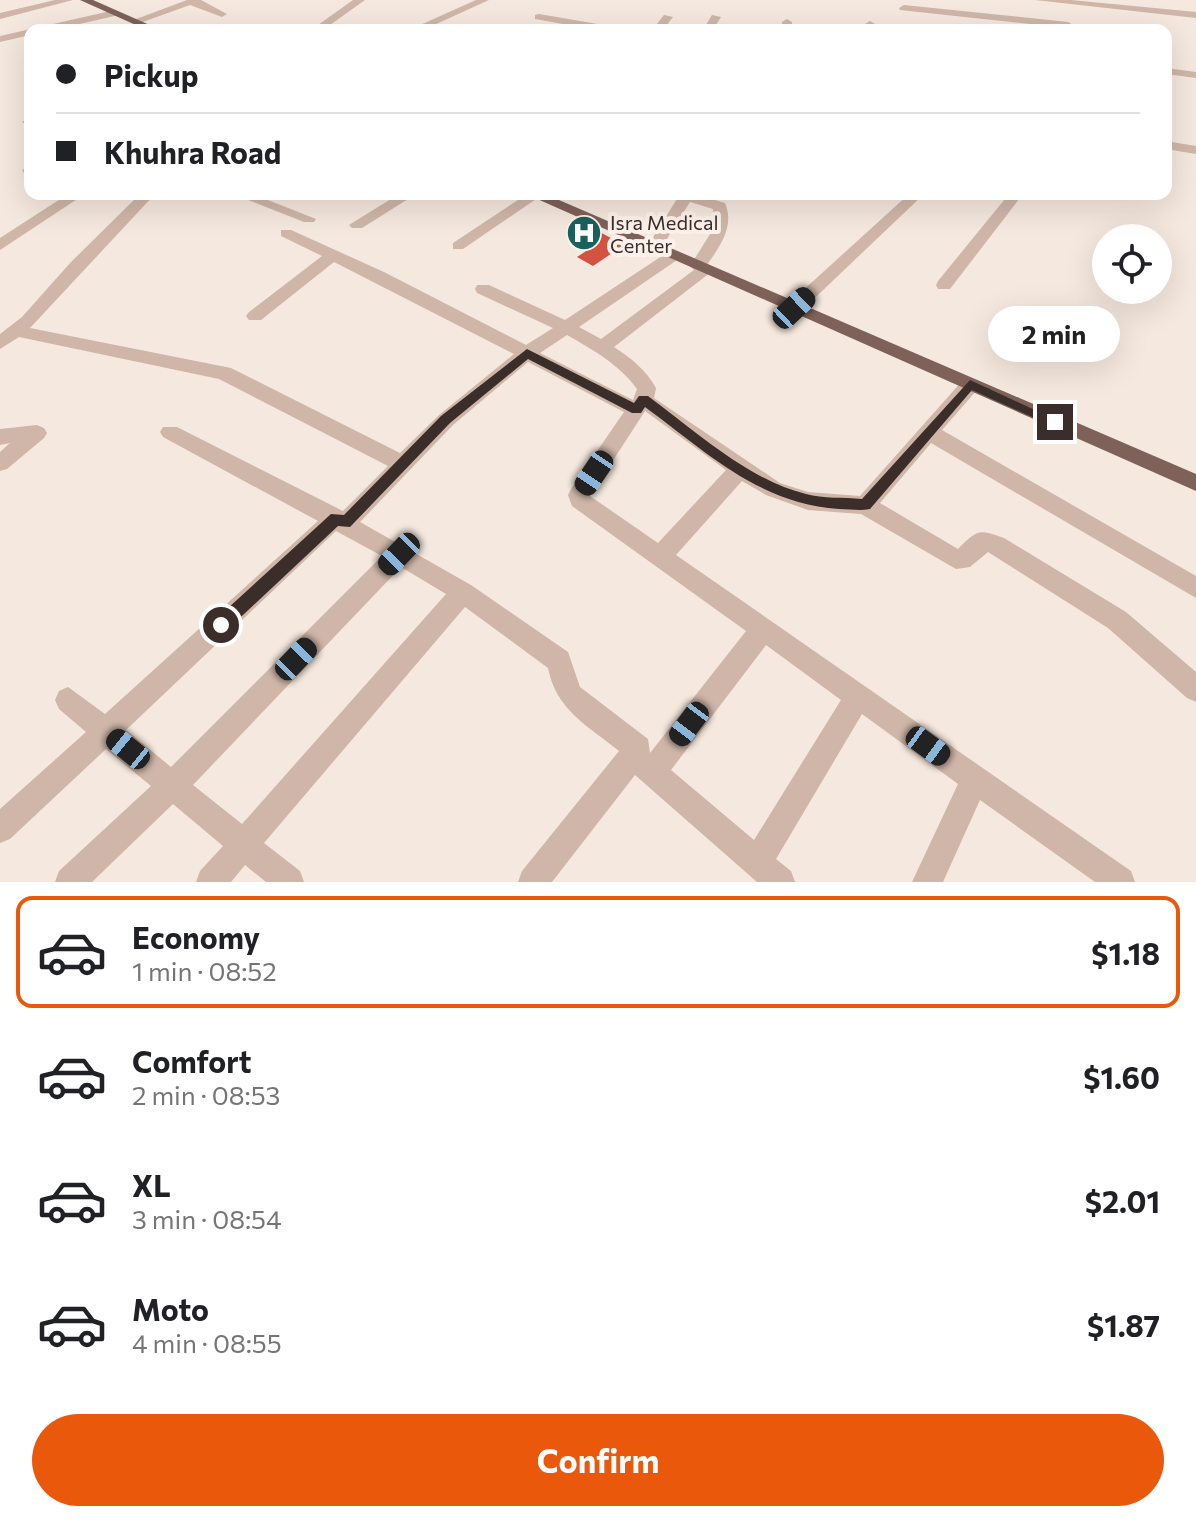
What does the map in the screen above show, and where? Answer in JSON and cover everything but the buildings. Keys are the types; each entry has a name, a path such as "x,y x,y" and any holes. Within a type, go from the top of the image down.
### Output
{"main road":[{"path":"85,0 143,24"},
{"path":"548,200 1196,483"}],"street":[{"path":"0,16 68,0"},
{"path":"325,24 360,0"},
{"path":"428,24 484,0"},
{"path":"979,0 982,24"},
{"path":"1040,0 1196,15"},
{"path":"136,21 194,1 222,14"},
{"path":"904,8 980,15 1015,24"},
{"path":"66,24 115,13"},
{"path":"539,17 579,24"},
{"path":"662,24 668,17"},
{"path":"712,24 716,17"},
{"path":"0,39 24,33"},
{"path":"1172,72 1196,75"},
{"path":"1172,146 1196,150"},
{"path":"0,245 69,200"},
{"path":"0,343 16,331 142,200"},
{"path":"257,200 309,219 286,233 527,353 640,405 773,489 796,498 865,505 956,559 962,560 968,556 982,540 996,545 1117,620 1196,689"},
{"path":"357,225 399,200"},
{"path":"458,246 525,200"},
{"path":"655,247 684,200"},
{"path":"600,348 702,268 724,219 720,206 702,200"},
{"path":"794,308 905,200"},
{"path":"944,285 1011,200"},
{"path":"255,316 333,255"},
{"path":"0,829 403,464 446,420 527,353 674,255"},
{"path":"483,289 564,327 600,348 647,388 640,405 579,495 580,500 764,628 1105,877"},
{"path":"16,331 224,373 403,464"},
{"path":"865,505 970,385"},
{"path":"170,432 341,520 399,554 463,592 559,661 564,685 571,696 638,749 642,764 780,882"},
{"path":"929,432 1196,588"},
{"path":"0,437 37,433 0,463"},
{"path":"661,556 740,469"},
{"path":"70,882 173,785 399,554"},
{"path":"211,882 463,592"},
{"path":"533,882 764,628"},
{"path":"757,862 858,696"},
{"path":"68,700 289,882"},
{"path":"927,882 975,780"}],"place":[{"name":"Isra Medical Center","path":"584,233"}],"route":[{"path":"221,625 336,518 345,523 446,420 503,376 527,353 636,410 643,400 747,474 773,489 808,501 865,505 970,385 1055,422"}]}
